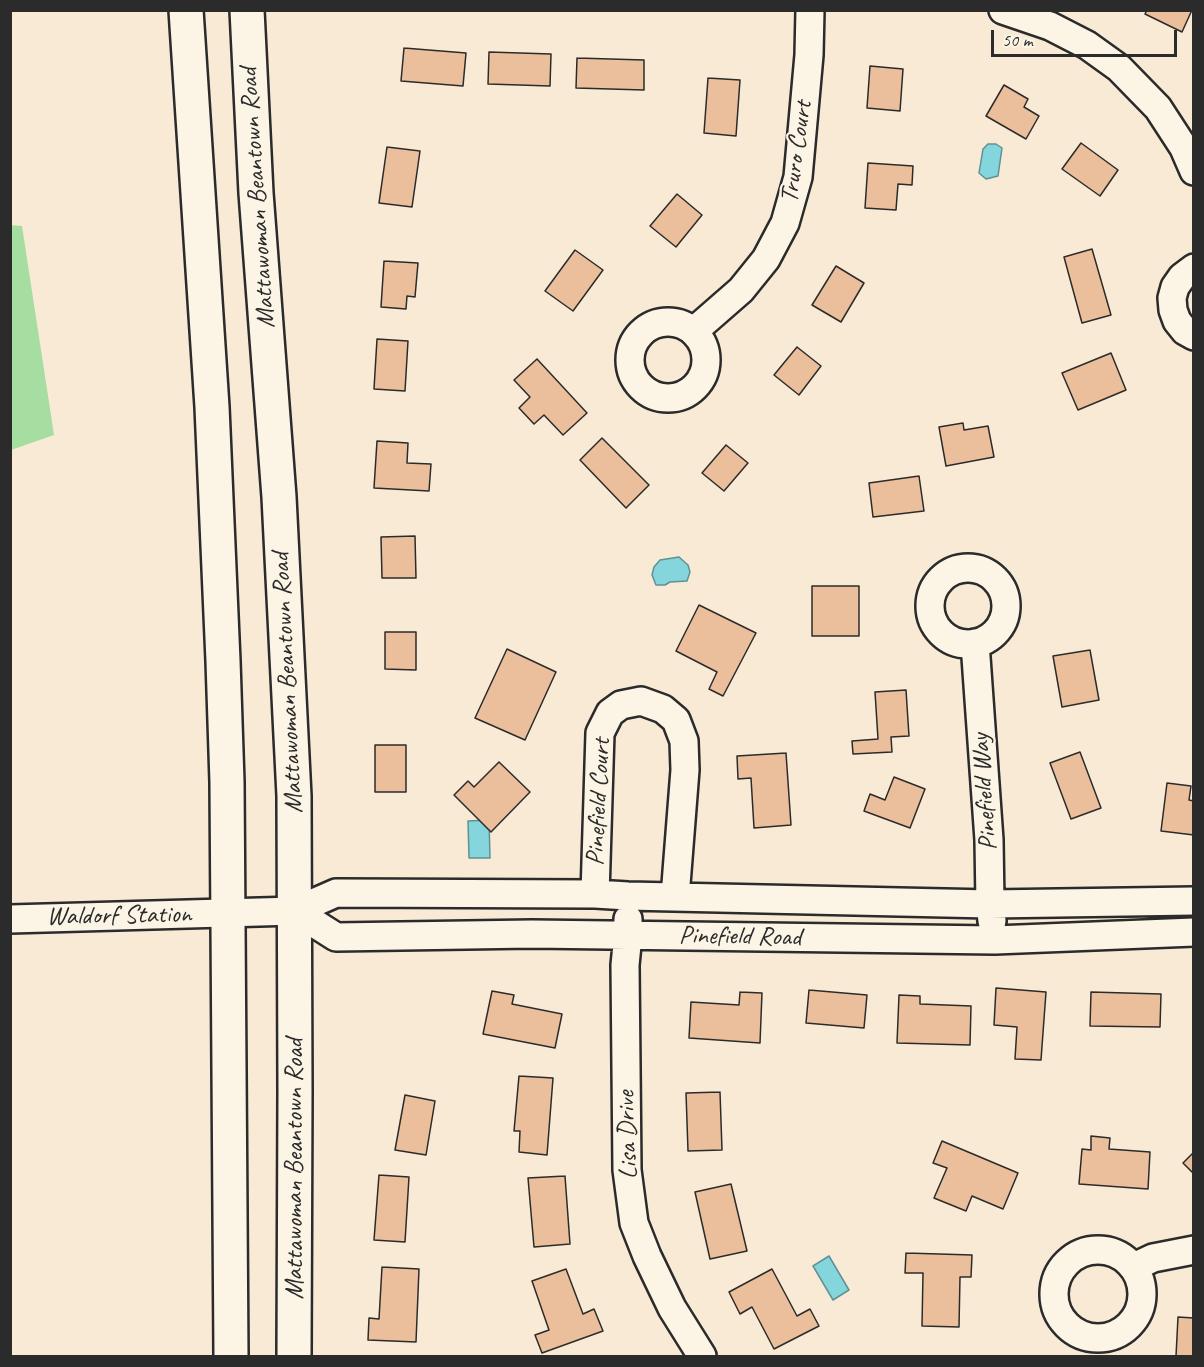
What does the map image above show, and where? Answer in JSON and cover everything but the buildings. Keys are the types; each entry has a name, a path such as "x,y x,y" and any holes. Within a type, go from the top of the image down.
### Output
{"highway":[{"path":"186,10 217,499 227,782 231,1356"},
{"name":"Mattawoman Beantown Road","path":"247,10 256,194 282,557 294,796 294,1356"}],"street":[{"name":"Truro Court","path":"694,332 741,290 766,259 785,224 798,177 809,56 810,10"},
{"path":"1004,10 1050,26 1087,45 1119,68 1158,108 1184,148 1194,171"},
{"path":"1194,268 1182,277 1172,298 1177,321 1185,331 1194,336"},
{"name":"Pinefield Way","path":"975,643 989,840 990,904 995,940"},
{"name":"Pinefield Court","path":"595,894 600,733 610,713 621,705 641,701 663,709 676,720 684,741 675,897"},
{"name":"Pinefield Road","path":"228,913 295,910 336,893 595,894 990,904 1194,901"},
{"name":"Lisa Drive","path":"628,896 625,965 627,1170 634,1223 672,1308 702,1356"},
{"name":"Pinefield Road","path":"295,910 336,938 532,934 995,940 1194,932"},
{"name":"Waldorf Station","path":"10,919 228,913"},
{"path":"1134,1267 1153,1258 1194,1250"}],"green space":[{"path":"10,225 22,226 54,435 11,450"}],"water":[{"path":"988,144 996,144 1002,148 998,176 986,179 979,173 983,149"},
{"path":"679,557 688,565 690,572 687,581 656,585 652,575 654,567 660,560"},
{"path":"489,820 490,858 469,858 468,821"},
{"path":"829,1256 849,1290 833,1300 813,1266"}]}
